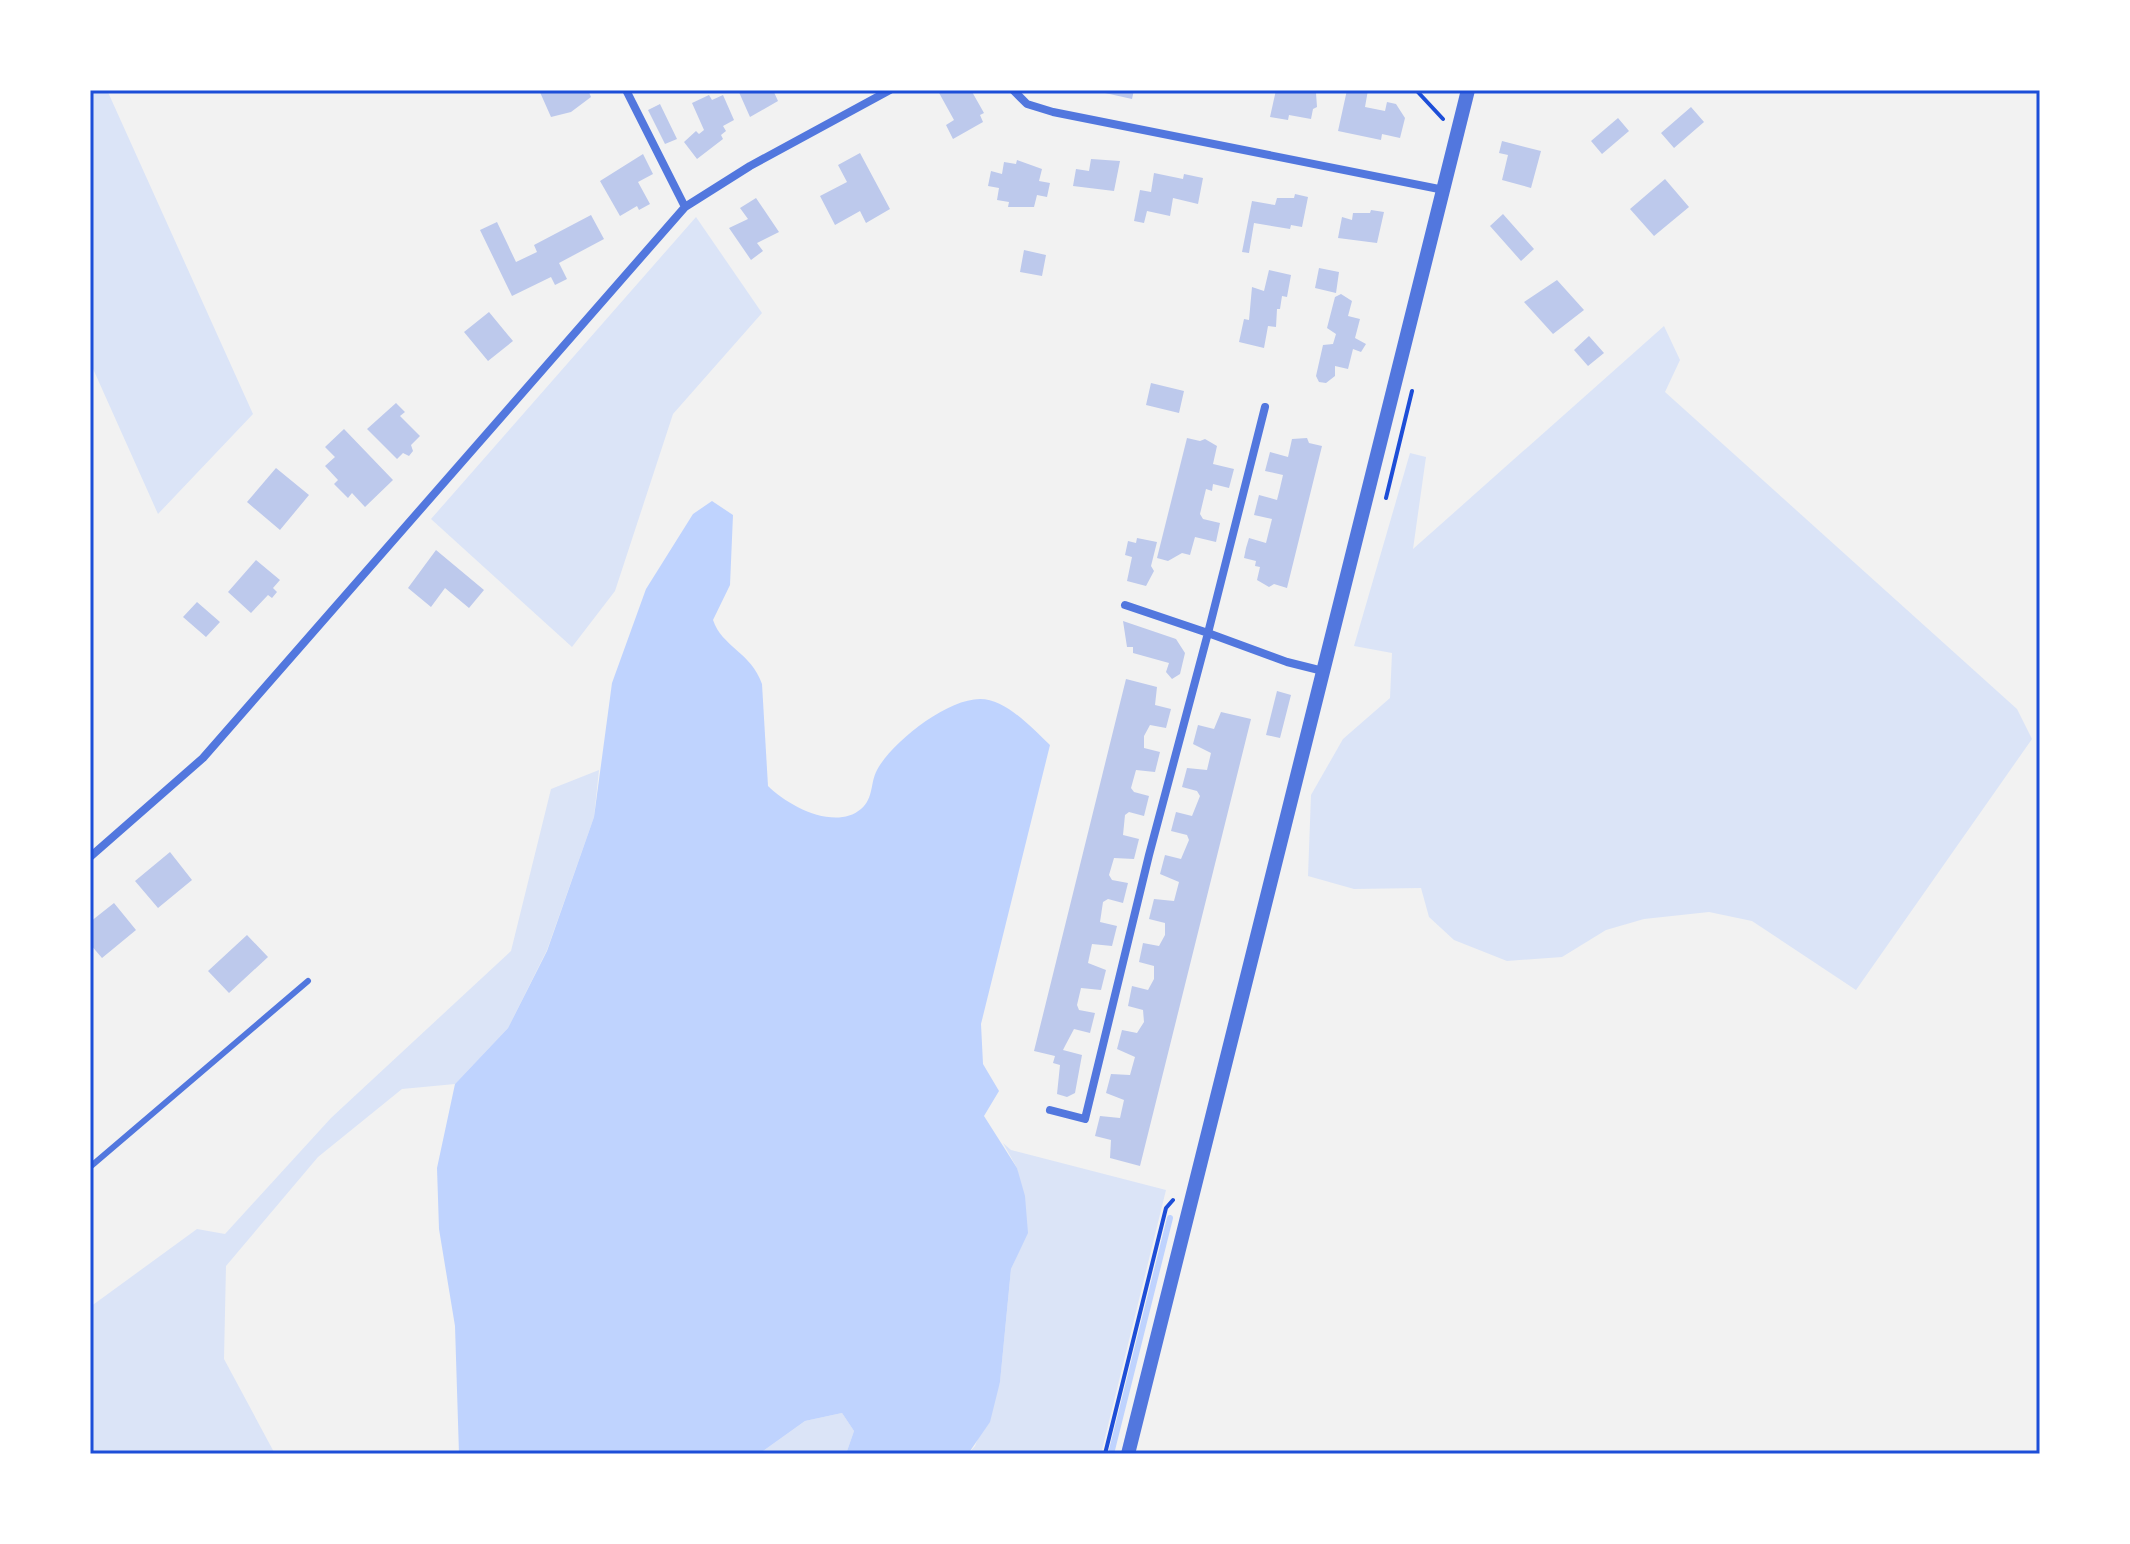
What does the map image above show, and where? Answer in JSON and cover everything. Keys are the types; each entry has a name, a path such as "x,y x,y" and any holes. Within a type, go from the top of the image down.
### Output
{"street":[{"path":"626,90 685,207"},
{"path":"90,857 203,758 685,207 750,166 890,90"},
{"path":"1013,90 1027,104 1053,112 1444,190"},
{"path":"1128,1454 1468,90"},
{"path":"1050,1110 1085,1119 1149,855 1265,407"},
{"path":"1125,605 1287,662 1323,671"}],"lane":[{"path":"90,1167 308,981"}],"path":[{"path":"1416,90 1437,115 1461,123"}],"shaded area":[{"path":"90,90 107,90 253,414 158,514 90,362"},
{"path":"696,217 762,313 673,414 615,591 572,647 431,519"},
{"path":"1664,326 1680,360 1665,392 2017,709 2032,739 1856,990 1752,921 1709,912 1644,919 1606,930 1562,957 1507,961 1454,940 1429,917 1421,888 1354,889 1308,876 1311,795 1343,739 1390,698 1392,653 1354,646 1410,453 1426,457 1413,549"},
{"path":"599,770 594,817 547,950 508,1028 455,1084 402,1089 318,1157 226,1266 224,1359 275,1454 90,1454 90,1307 197,1229 225,1234 331,1118 511,951 551,789"},
{"path":"1003,1143 1011,1150 1166,1190 1101,1454 968,1454 975,1446 1000,1382 1011,1269 1027,1233 1017,1168"},
{"path":"842,1413 854,1431 846,1454 759,1454 805,1421"}],"water":[{"path":"712,501 733,515 730,585 713,620 723,637 751,664 762,684 768,786 777,794 799,808 825,817 850,815 865,805 877,770 907,735 937,714 967,701 990,700 1009,709 1050,745 981,1024 983,1064 999,1091 984,1116 1017,1168 1025,1196 1028,1233 1011,1269 1000,1382 990,1422 968,1454 846,1454 854,1431 842,1413 805,1421 759,1454 459,1454 455,1326 439,1229 437,1168 455,1084 508,1028 547,951 594,817 612,683 646,589 693,514"}],"building":[{"path":"539,90 588,90 591,97 571,112 551,117"},
{"path":"738,90 773,90 778,101 750,117"},
{"path":"971,90 984,113 980,115 983,122 953,139 946,125 954,120 938,91"},
{"path":"1106,90 1134,90 1132,99 1105,93"},
{"path":"1276,90 1316,93 1317,107 1313,109 1311,119 1289,115 1288,120 1270,117"},
{"path":"1347,90 1368,90 1365,107 1385,111 1387,102 1396,104 1405,118 1400,138 1382,134 1381,140 1338,131"},
{"path":"709,95 712,100 723,95 734,120 723,126 726,131 721,135 723,139 697,159 684,142 696,131 699,134 704,130 692,103"},
{"path":"660,104 677,139 665,144 648,110"},
{"path":"1691,107 1704,122 1674,148 1661,133"},
{"path":"1618,118 1629,131 1602,154 1591,141"},
{"path":"1502,141 1541,151 1531,188 1502,180 1508,155 1499,153"},
{"path":"860,153 890,209 866,223 860,211 835,225 820,196 847,182 838,165"},
{"path":"643,154 653,174 638,182 650,204 639,210 637,206 620,216 600,181"},
{"path":"1091,159 1120,161 1114,191 1073,186 1076,169 1089,171"},
{"path":"1017,160 1042,169 1039,181 1050,183 1047,197 1037,195 1034,207 1008,207 1009,202 997,200 999,188 988,186 991,171 1002,174 1004,162 1016,164"},
{"path":"1154,173 1183,179 1184,174 1203,178 1198,204 1173,198 1170,216 1147,211 1144,223 1134,221 1140,190 1151,192"},
{"path":"1665,179 1689,207 1654,236 1630,209"},
{"path":"1295,194 1308,197 1302,227 1291,225 1290,229 1254,223 1249,253 1242,252 1252,201 1275,205 1277,198 1294,198"},
{"path":"756,198 779,232 757,243 763,251 751,260 729,228 748,219 740,208"},
{"path":"1371,210 1384,212 1377,243 1338,238 1342,217 1352,220 1353,213 1370,213"},
{"path":"1503,214 1534,249 1521,261 1490,226"},
{"path":"591,215 604,239 559,263 567,279 555,285 551,277 512,296 480,230 497,222 516,262 537,252 534,245"},
{"path":"1024,250 1046,255 1042,276 1020,272"},
{"path":"1319,268 1339,272 1336,293 1315,288"},
{"path":"1269,270 1291,275 1287,297 1282,296 1280,309 1277,309 1276,327 1268,326 1264,348 1239,342 1244,319 1249,320 1252,287 1264,291"},
{"path":"1557,280 1584,310 1553,334 1524,302"},
{"path":"1341,294 1352,301 1348,316 1360,319 1355,338 1366,344 1361,352 1353,349 1348,369 1335,366 1335,376 1326,383 1319,382 1316,376 1323,345 1333,344 1336,334 1327,328 1335,297"},
{"path":"489,312 513,341 488,361 464,332"},
{"path":"1589,336 1604,353 1588,366 1574,350"},
{"path":"1151,383 1184,391 1179,413 1146,405"},
{"path":"396,403 405,412 400,416 420,436 411,445 413,451 409,456 403,453 397,459 367,429"},
{"path":"344,429 393,480 365,507 352,493 348,498 334,484 338,480 325,466 335,457 325,447"},
{"path":"1187,438 1205,439 1217,446 1213,464 1234,469 1229,488 1213,484 1212,491 1206,489 1200,514 1203,519 1220,523 1216,542 1195,537 1190,555 1182,553 1168,561 1157,558"},
{"path":"1307,438 1309,443 1322,446 1287,588 1274,584 1269,587 1257,580 1260,567 1255,566 1256,561 1244,558 1249,538 1266,543 1272,519 1254,515 1259,495 1277,500 1280,488 1283,475 1265,471 1270,452 1288,457 1292,439"},
{"path":"276,468 309,495 280,530 247,502"},
{"path":"1137,538 1157,542 1151,566 1154,571 1146,586 1127,581 1132,557 1125,555 1128,541 1136,543"},
{"path":"436,550 484,590 469,608 445,588 431,607 408,588"},
{"path":"256,560 280,580 273,588 277,592 272,598 268,595 251,613 228,592"},
{"path":"197,602 220,622 206,637 183,617"},
{"path":"1123,621 1176,639 1185,653 1180,674 1172,679 1166,672 1169,663 1133,653 1133,647 1127,647"},
{"path":"1126,679 1157,687 1155,705 1171,709 1166,728 1150,725 1144,736 1144,748 1160,752 1155,772 1136,770 1131,788 1134,792 1149,796 1144,816 1129,812 1125,815 1123,835 1139,839 1134,859 1114,858 1109,875 1112,880 1128,883 1123,903 1108,899 1103,902 1100,922 1117,926 1112,946 1092,944 1088,963 1106,970 1101,990 1081,988 1077,1005 1079,1010 1095,1013 1090,1033 1074,1029 1063,1050 1082,1055 1075,1093 1067,1097 1057,1094 1060,1065 1053,1063 1055,1056 1034,1051"},
{"path":"1277,691 1291,695 1280,738 1266,735"},
{"path":"1221,712 1251,719 1140,1166 1110,1158 1111,1140 1095,1136 1100,1116 1120,1118 1124,1100 1106,1093 1111,1074 1130,1075 1135,1057 1117,1049 1122,1030 1137,1033 1144,1022 1143,1010 1128,1006 1132,986 1148,990 1154,979 1154,966 1139,962 1143,943 1159,946 1165,935 1165,923 1149,919 1154,899 1174,901 1179,882 1160,874 1165,855 1181,859 1189,840 1187,835 1171,831 1176,812 1192,816 1200,796 1197,791 1182,787 1187,768 1207,770 1211,753 1193,744 1198,725 1214,729"},
{"path":"170,852 192,880 158,908 135,881"},
{"path":"114,903 136,930 102,958 90,944 90,922"},
{"path":"247,935 268,957 229,993 208,971"}],"waterway":[{"path":"1111,1454 1170,1218"}]}
